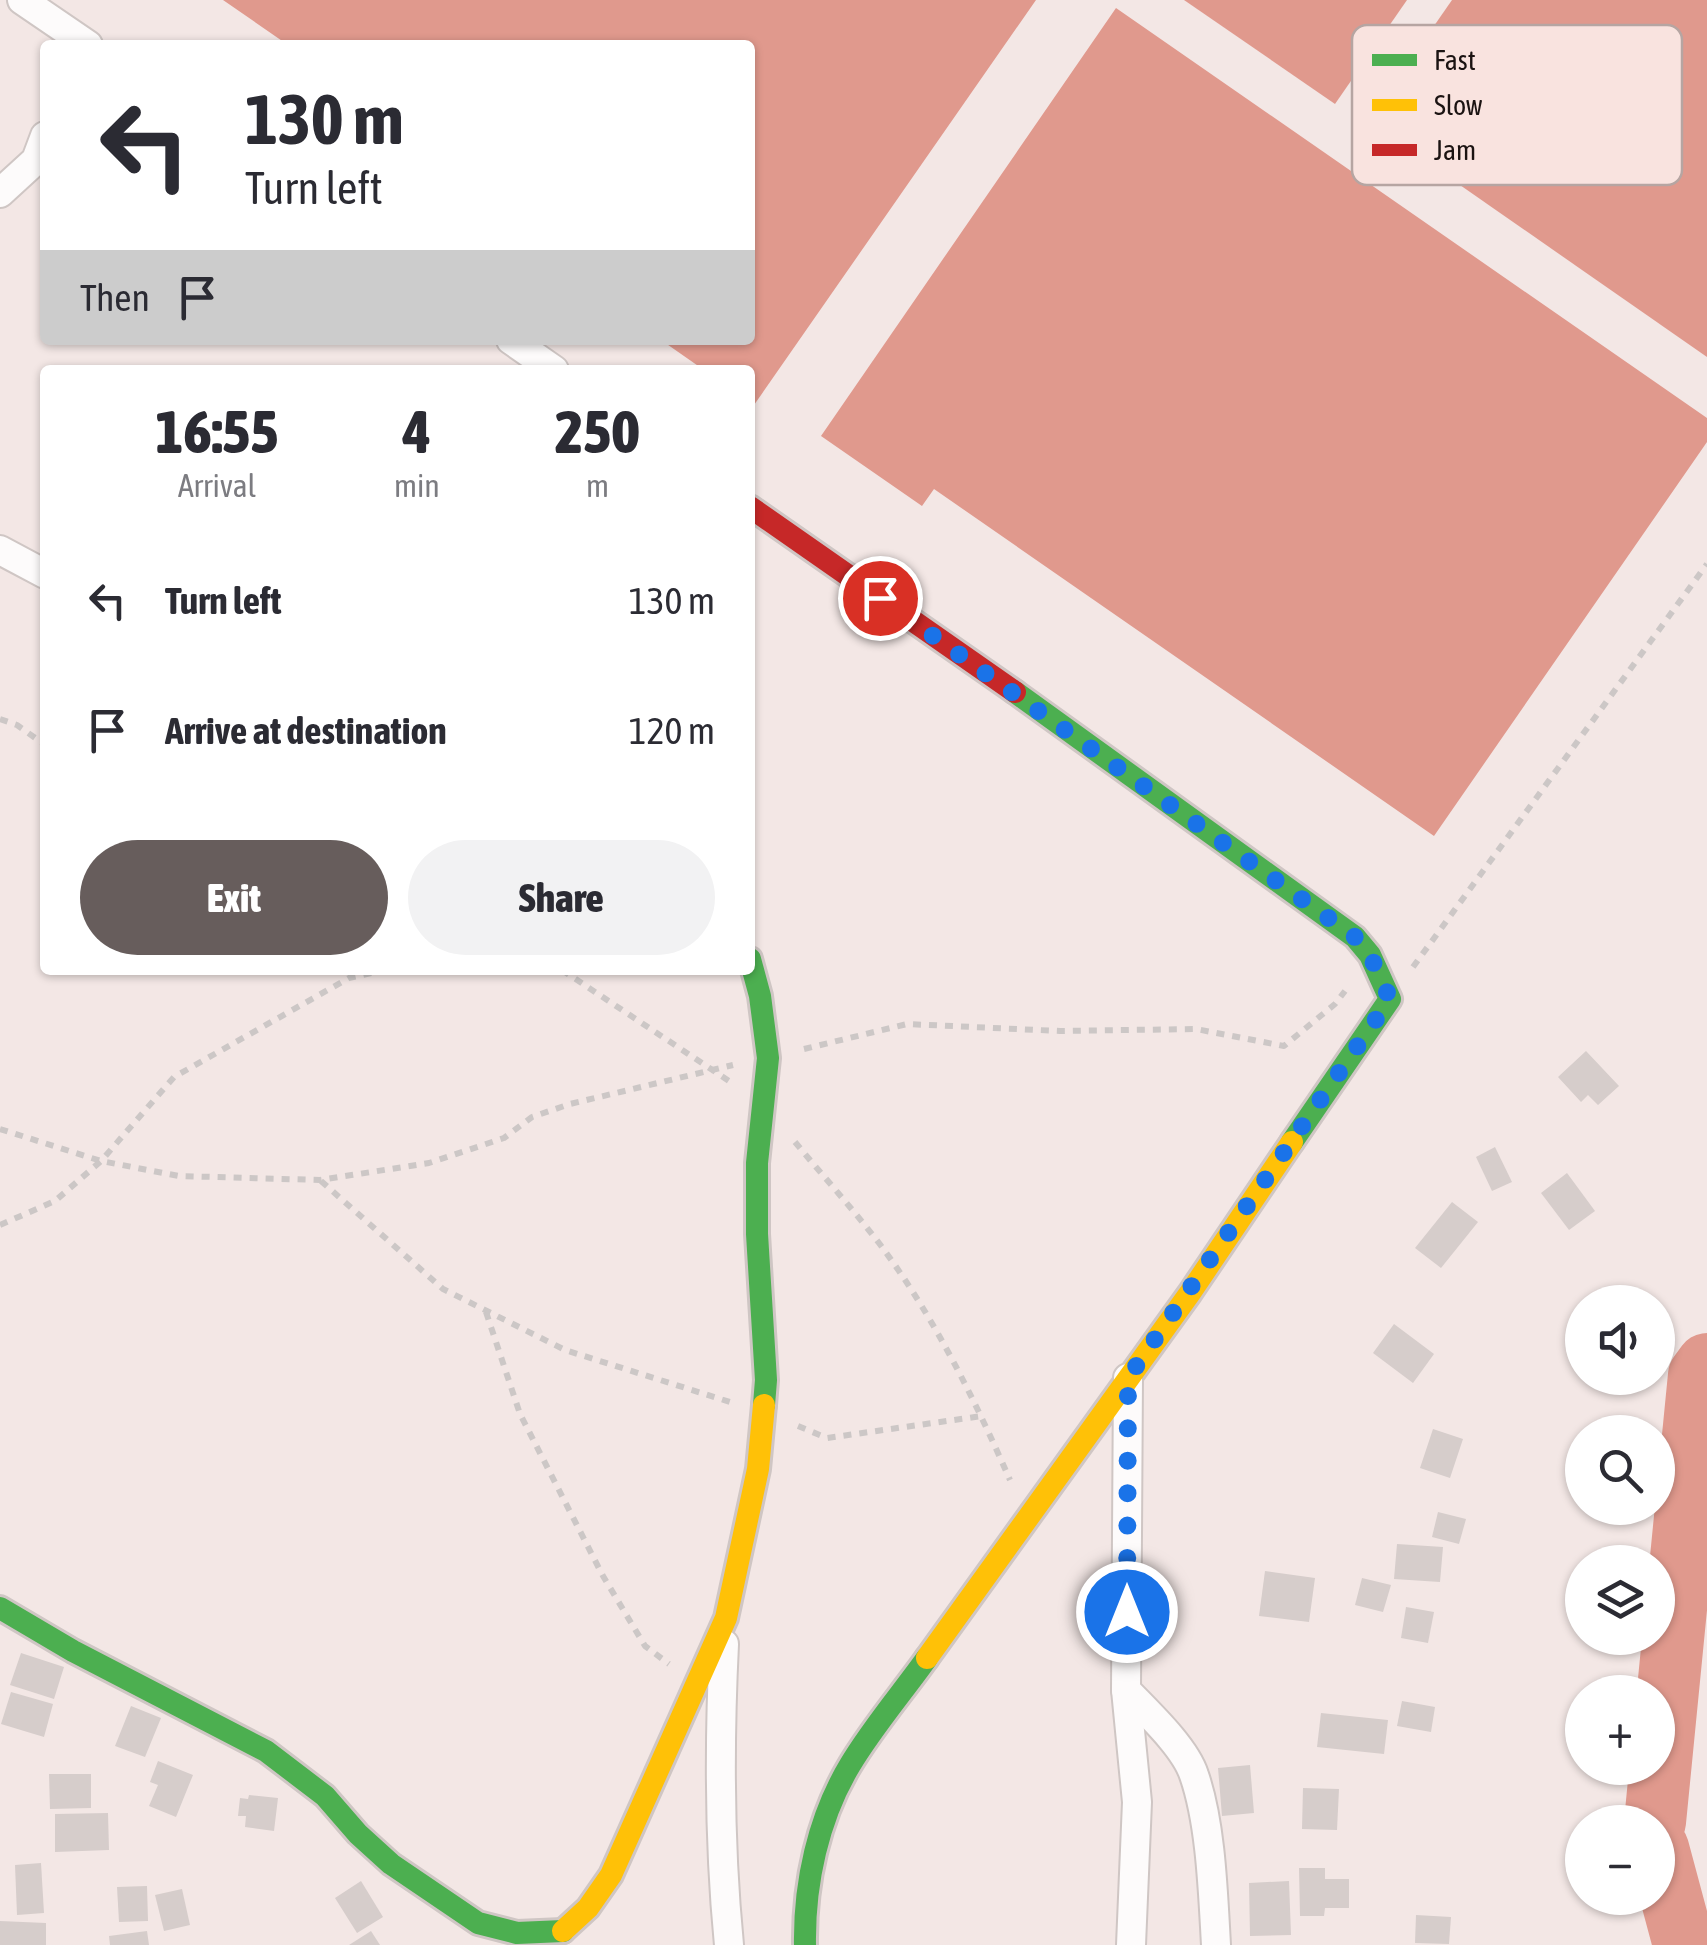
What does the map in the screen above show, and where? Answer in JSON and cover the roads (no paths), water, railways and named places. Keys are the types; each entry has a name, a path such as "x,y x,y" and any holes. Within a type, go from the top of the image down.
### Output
{"street":[{"path":"22,0 77,40"},
{"path":"0,193 36,160 40,149"},
{"path":"517,345 547,365"},
{"path":"755,511 1355,937 1370,955 1390,999 1128,1378 849,1766 821,1828 806,1884 806,1945"},
{"path":"0,550 40,571"},
{"path":"730,1945 721,1862 719,1788 726,1618 758,1469 766,1380 756,1234 768,1058 754,975"},
{"path":"1128,1378 1126,1690 1136,1802 1131,1945"},
{"path":"0,1608 73,1651 266,1751 325,1796 358,1834 392,1864 478,1923 517,1933 572,1938 611,1875 726,1618"},
{"path":"1126,1690 1194,1772 1212,1866 1216,1945"}],"waterway":[{"path":"1657,1805 1699,1375 1707,1364"},
{"path":"1675,1911 1684,1945"}]}
